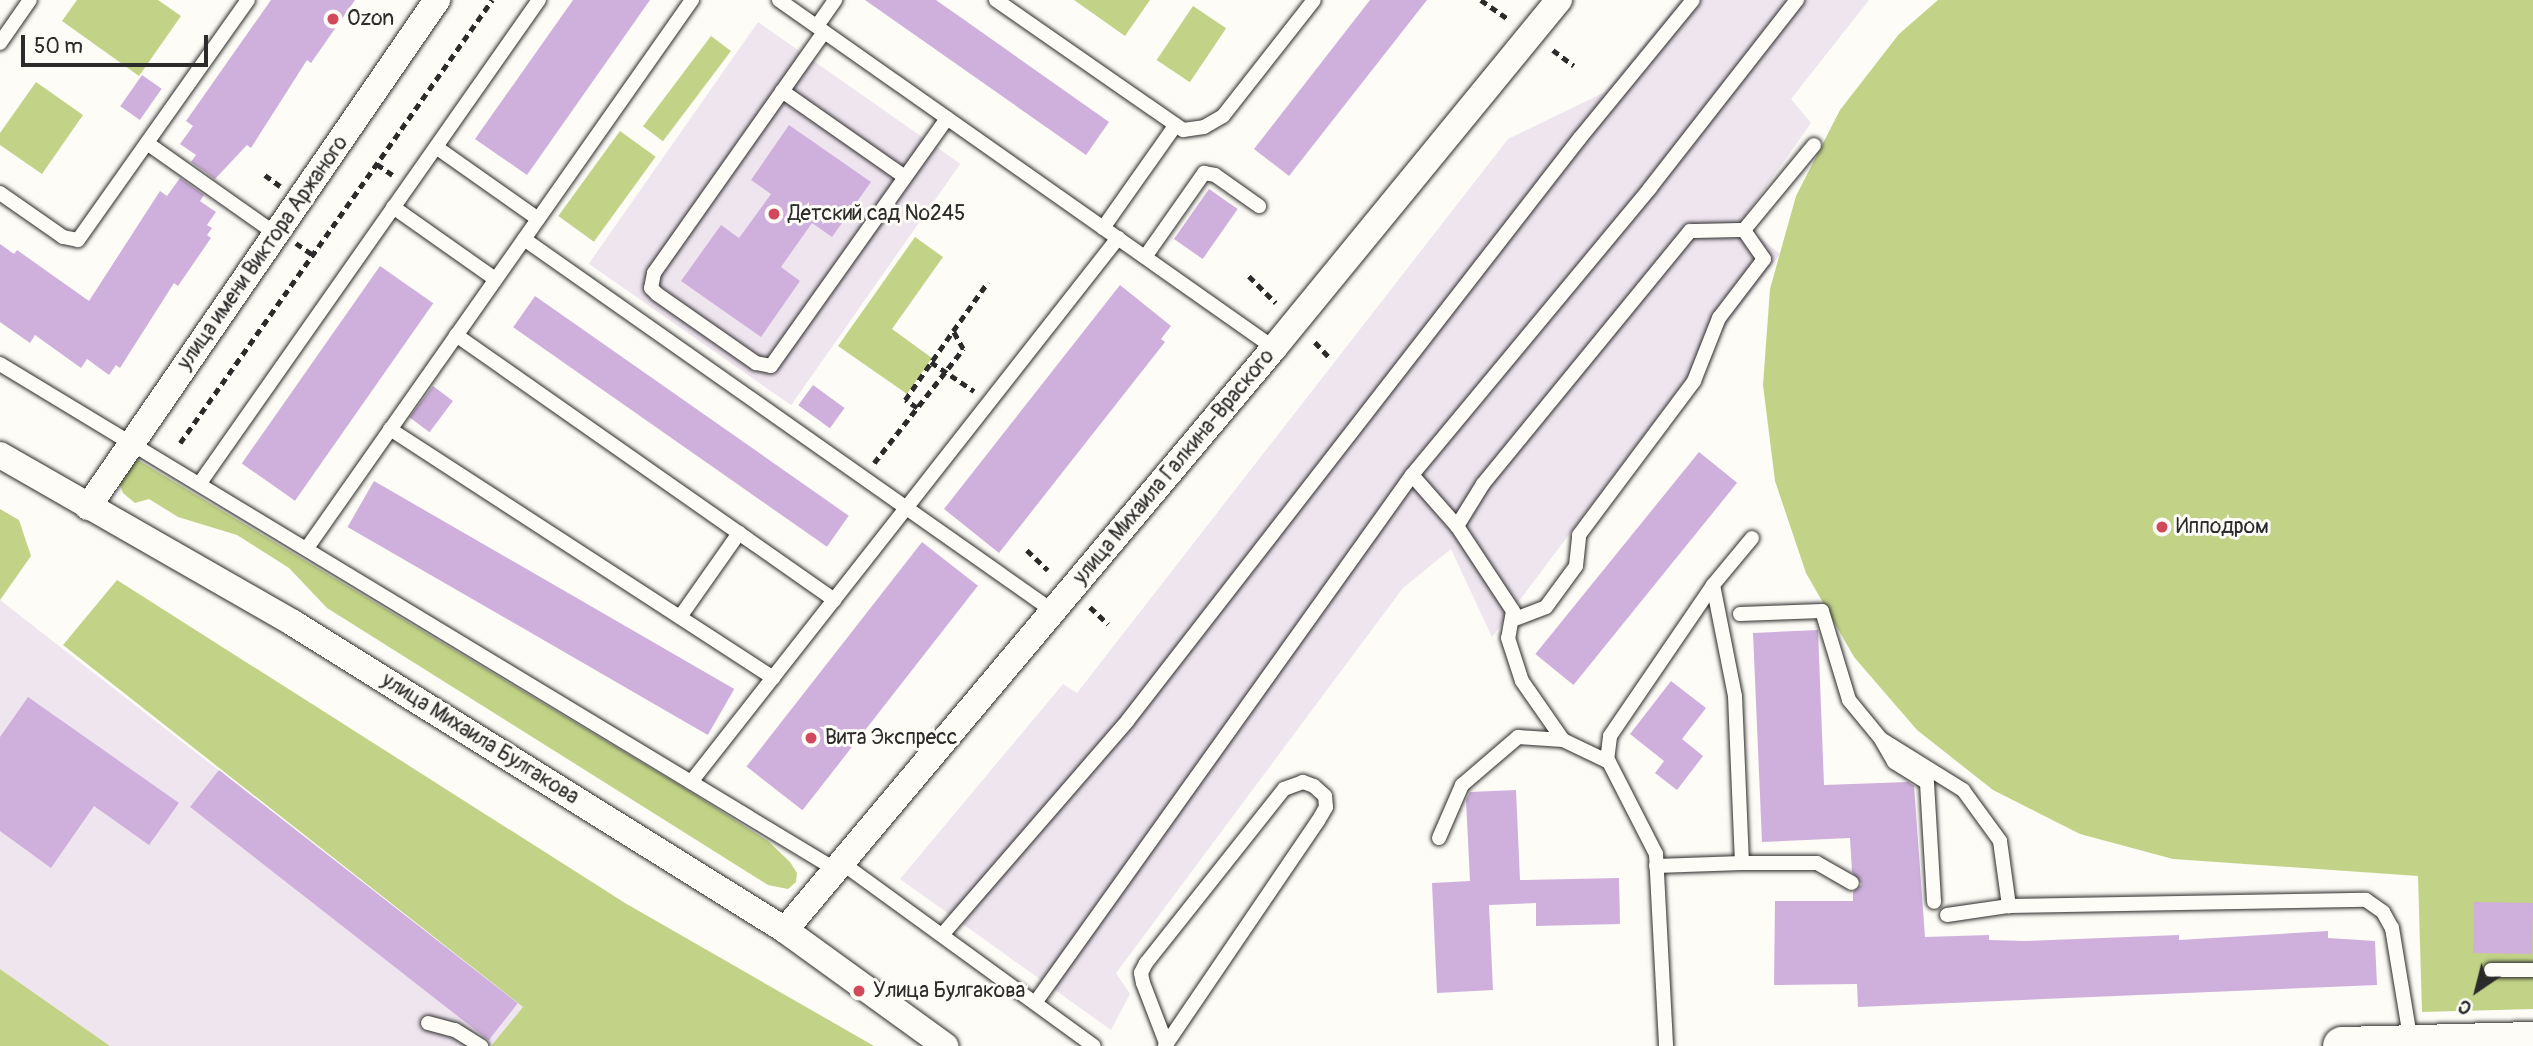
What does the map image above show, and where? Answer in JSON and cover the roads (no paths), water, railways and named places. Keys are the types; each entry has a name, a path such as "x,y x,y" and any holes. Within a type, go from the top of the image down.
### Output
{"street":[{"name":"улица имени Виктора Аржаного","path":"88,507 437,0"},
{"name":"улица Михаила Галкина-Враского","path":"785,930 1274,348 1559,0"},
{"name":"улица Михаила Булгакова","path":"0,455 293,623 785,930 945,1046"},
{"path":"2342,1046 2533,1041"}],"lane":[{"path":"0,43 30,0"},
{"path":"0,192 63,237 78,240 248,0"},
{"path":"200,483 539,0"},
{"path":"307,548 692,0"},
{"path":"779,0 1274,348"},
{"path":"835,0 782,90 654,273 651,288 756,363 771,366 947,118"},
{"path":"996,0 1175,126 1192,130 1215,124 1314,0"},
{"path":"942,935 1128,720 1571,149 1693,0"},
{"path":"1035,1003 1412,475 1650,188 1797,0"},
{"path":"782,90 905,177"},
{"path":"1103,228 1175,126"},
{"path":"147,144 276,234"},
{"path":"1457,526 1492,473 1690,231 1744,230 1814,145"},
{"path":"436,147 538,219"},
{"path":"1145,257 1204,173 1215,175 1259,206"},
{"path":"393,208 495,279"},
{"path":"1514,619 1546,607 1576,566 1579,535 1694,381 1719,318 1764,259 1744,230"},
{"path":"691,782 1118,238"},
{"path":"524,239 1053,611"},
{"path":"456,335 834,600"},
{"path":"0,364 133,442 691,782 839,866 942,935 1094,1046"},
{"path":"390,429 773,678"},
{"path":"1412,475 1457,526 1514,619 1508,638 1522,681 1563,740"},
{"path":"680,617 739,533"},
{"path":"1666,1046 1656,854 1607,761 1610,736 1713,585 1752,538"},
{"path":"1713,585 1735,696 1742,863"},
{"path":"1740,614 1822,611 1849,700 1881,739 1894,762 1927,783 1927,881 1934,902"},
{"path":"1439,838 1462,785 1518,737 1563,740 1607,761"},
{"path":"1881,739 1963,790 2000,841 2009,906"},
{"path":"1303,782 1314,786 1325,796 1326,807 1318,821 1166,1045 1143,983 1141,973 1146,963 1284,789 1303,782"},
{"path":"1656,866 1817,863 1852,883"},
{"path":"1947,915 2009,906 2366,900 2383,912 2392,928 2411,1045"},
{"path":"2490,970 2533,970"},
{"path":"428,1023 455,1030 481,1046"}],"place":[{"name":"Ozon","path":"333,19"},
{"name":"Детский сад №245","path":"774,214"},
{"name":"Ипподром","path":"2162,527"},
{"name":"Вита Экспресс","path":"811,738"},
{"name":"Улица Булгакова","path":"859,991"}]}
